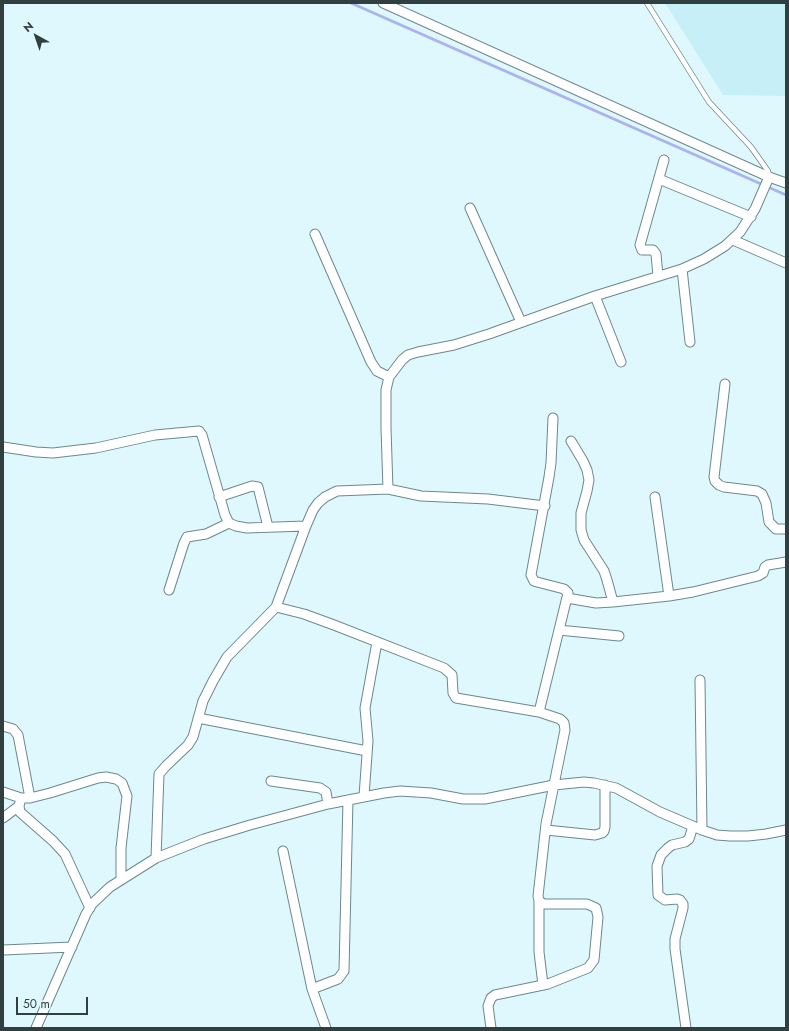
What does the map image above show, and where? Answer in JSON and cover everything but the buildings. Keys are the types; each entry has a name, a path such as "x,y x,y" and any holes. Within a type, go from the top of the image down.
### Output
{"street":[{"path":"383,3 767,183 786,183"},
{"path":"658,276 656,254 653,250 642,250 640,246 664,160"},
{"path":"658,179 751,217"},
{"path":"388,489 386,390 390,377 402,360 418,352 454,345 595,296 682,269 714,254 732,240 751,217 767,183"},
{"path":"470,208 521,322"},
{"path":"315,234 371,362 377,371 390,377"},
{"path":"732,240 786,263"},
{"path":"682,269 690,342"},
{"path":"595,296 621,362"},
{"path":"725,384 714,476 715,481 718,485 724,487 757,491 762,494 766,503 769,522 776,529 786,529"},
{"path":"539,712 568,594 564,589 537,582 531,575 552,463 554,418"},
{"path":"3,447 53,453 96,448 155,435 199,431 202,435 219,497 229,523 247,528 306,526"},
{"path":"571,441 583,461 589,480 581,513 581,530 584,540 606,575 613,602"},
{"path":"219,497 252,486 258,487 268,527"},
{"path":"156,858 160,774 166,766 188,745 193,737 202,705 213,681 227,657 276,607 306,526 318,503 332,493 346,490 388,489 421,496 488,499 544,506"},
{"path":"655,497 669,596"},
{"path":"169,590 184,543 188,537 206,534 229,523"},
{"path":"567,598 596,603 669,596 693,592 758,576 763,573 765,567 768,565 786,562"},
{"path":"276,607 304,614 444,668 453,678 453,693 456,698 539,712 560,718 563,721 565,726 546,830 538,892 539,952 543,985"},
{"path":"559,630 619,636"},
{"path":"364,796 368,735 365,708 377,642"},
{"path":"700,680 702,830"},
{"path":"198,718 367,751"},
{"path":"3,726 13,729 18,735 23,801 19,810 22,815 53,841 65,854 90,908"},
{"path":"3,818 23,801 98,778 116,779 122,783 127,796 121,848 121,880"},
{"path":"271,781 320,788 328,795 328,804"},
{"path":"36,1028 86,914 100,895 110,887 156,858 216,835 328,804 384,793 414,792 463,799 485,799 554,785 584,782 605,785 626,792 660,812 702,830 717,834 730,836 766,834 786,830"},
{"path":"546,830 595,835 602,833 604,831 605,785"},
{"path":"3,792 23,801"},
{"path":"312,989 338,979 344,971 348,800"},
{"path":"686,1028 675,949 675,940 683,904 680,900 665,900 658,895 657,866 661,855 668,848 689,839 693,826"},
{"path":"283,851 312,989 326,1028"},
{"path":"491,1028 488,1006 491,998 495,995 543,985 583,971 592,964 594,960 598,917 596,908 587,904 547,905 539,901"},
{"path":"3,950 72,947"}],"lane":[{"path":"647,3 709,102 751,147 768,171 767,183"}],"shaded area":[{"path":"665,3 786,3 786,96 723,95"}],"waterway":[{"path":"351,3 786,195"}]}
